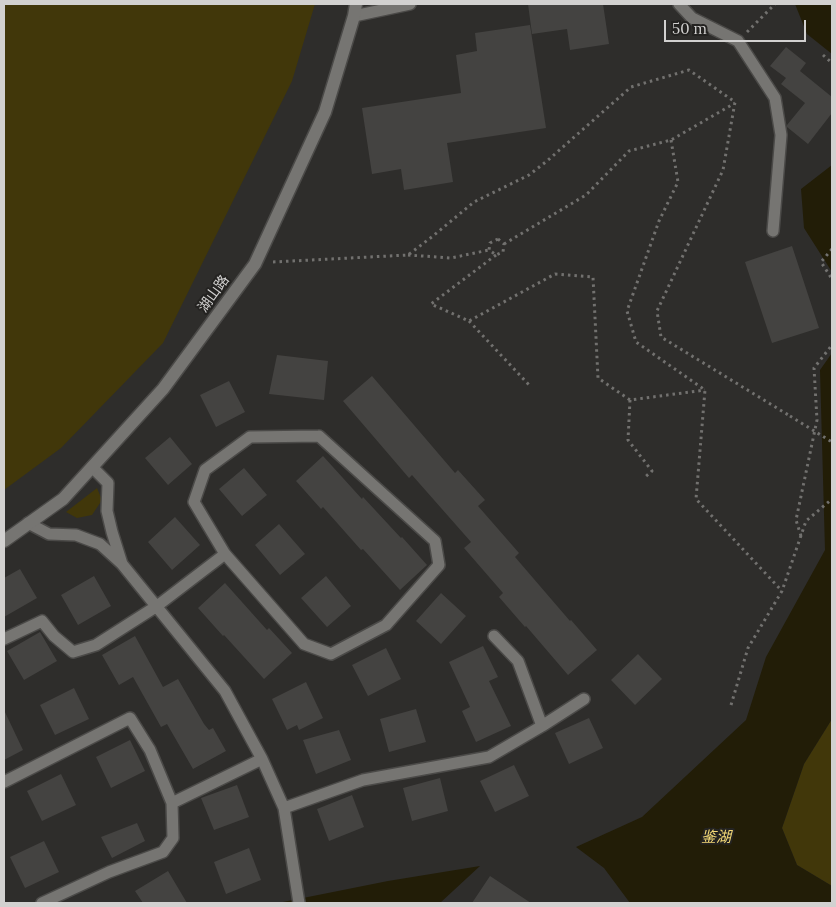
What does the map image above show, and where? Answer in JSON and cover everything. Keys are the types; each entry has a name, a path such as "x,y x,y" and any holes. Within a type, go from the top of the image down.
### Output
{"street":[{"name":"湖山路","path":"4,541 63,499 163,389 255,264 325,112 355,10"}],"lane":[{"path":"355,10 410,4"},
{"path":"679,4 692,18 738,41 775,98 781,135 773,231"},
{"path":"319,436 435,541 439,565 386,625 332,654 304,644 225,554 194,502 205,470 250,438 319,436"},
{"path":"92,467 108,483 107,511 122,564"},
{"path":"28,523 49,534 76,535 100,544 122,564 225,691 262,759 284,808 299,899"},
{"path":"4,639 42,620 54,636 73,652 96,645 157,606 225,554"},
{"path":"494,636 518,662 542,726"},
{"path":"284,808 363,780 489,757 584,699"},
{"path":"4,782 130,718 150,750 172,803 173,838 163,852 108,872 42,903"},
{"path":"172,803 262,759"}],"path":[{"path":"738,41 775,4"},
{"path":"823,55 832,63"},
{"path":"408,255 474,202 529,175 630,87 689,70 735,102"},
{"path":"504,244 586,195 630,151 671,140 735,102"},
{"path":"735,102 723,170 657,311 661,337 832,442"},
{"path":"671,140 678,182 659,221 627,310 636,342 705,390"},
{"path":"489,250 490,242 498,239 504,244"},
{"path":"504,244 503,252 496,255 431,304 468,321 531,387"},
{"path":"832,249 822,262 832,279"},
{"path":"255,264 408,255 451,258 489,250 496,255"},
{"path":"468,321 555,274 593,277 598,378 630,400 705,390"},
{"path":"801,537 796,520 817,420 814,368 832,345"},
{"path":"705,390 696,499 782,591"},
{"path":"630,400 628,440 652,470 644,478"},
{"path":"731,705 748,648 782,591 806,521 832,499"}],"shaded area":[{"path":"4,4 315,4 292,81 163,343 61,448 4,490"},
{"path":"97,488 102,500 92,515 77,518 66,512"},
{"path":"832,719 832,886 797,865 782,828 804,764"}],"water":[{"path":"795,4 832,4 832,54 807,34"},
{"path":"832,165 832,272 804,228 801,189"},
{"name":"鉴湖","path":"832,353 832,719 804,764 782,828 797,865 832,886 832,903 630,903 604,868 576,847 642,817 746,720 766,657 825,550 820,370"},
{"path":"480,866 440,903 278,903 388,881"}],"building":[{"path":"528,4 603,4 609,44 570,50 567,29 532,34"},
{"path":"530,25 546,128 447,143 453,182 404,190 401,169 372,174 362,108 461,93 456,55 477,51 475,33"},
{"path":"786,47 806,63 800,71 832,97 832,113 808,144 787,127 805,103 781,84 786,78 770,66"},
{"path":"792,246 819,328 772,343 745,262"},
{"path":"277,355 328,361 324,400 269,394"},
{"path":"372,376 455,473 458,470 485,500 478,506 519,553 515,557 597,650 568,675 499,597 503,593 464,548 471,542 412,475 409,478 343,401"},
{"path":"229,381 245,412 216,427 200,395"},
{"path":"170,437 192,464 168,485 145,458"},
{"path":"323,456 427,565 400,590 323,507 321,509 296,481"},
{"path":"244,468 267,495 242,516 219,489"},
{"path":"175,517 200,545 172,570 148,542"},
{"path":"279,524 305,554 280,575 255,545"},
{"path":"20,569 37,598 4,617 4,578"},
{"path":"94,576 111,606 78,625 61,595"},
{"path":"326,576 351,606 327,627 301,598"},
{"path":"225,583 267,630 269,628 292,653 264,679 198,608"},
{"path":"441,593 466,616 441,644 416,621"},
{"path":"40,632 57,661 24,680 7,651"},
{"path":"135,636 163,687 178,679 204,724 209,730 213,728 226,751 193,769 167,724 161,727 133,677 119,685 102,655"},
{"path":"483,646 498,677 489,681 511,726 476,742 462,711 470,707 449,662"},
{"path":"386,648 401,679 368,696 352,665"},
{"path":"638,654 662,679 635,705 611,680"},
{"path":"306,682 323,718 299,730 297,725 287,730 272,699"},
{"path":"74,688 89,719 55,735 40,705"},
{"path":"416,709 426,742 389,752 380,719"},
{"path":"4,710 23,750 4,760"},
{"path":"589,718 603,748 569,764 555,733"},
{"path":"339,730 351,760 316,774 303,740"},
{"path":"130,740 145,771 111,788 96,757"},
{"path":"514,765 529,796 495,812 480,781"},
{"path":"61,774 76,805 42,821 27,791"},
{"path":"440,778 448,811 412,821 403,788"},
{"path":"237,785 249,817 214,830 201,798"},
{"path":"352,795 364,827 329,841 317,809"},
{"path":"137,823 145,841 112,858 101,837"},
{"path":"44,841 59,872 25,888 10,857"},
{"path":"249,848 261,880 226,894 214,862"},
{"path":"168,871 187,903 143,903 135,891"},
{"path":"490,876 531,903 472,903"}]}
